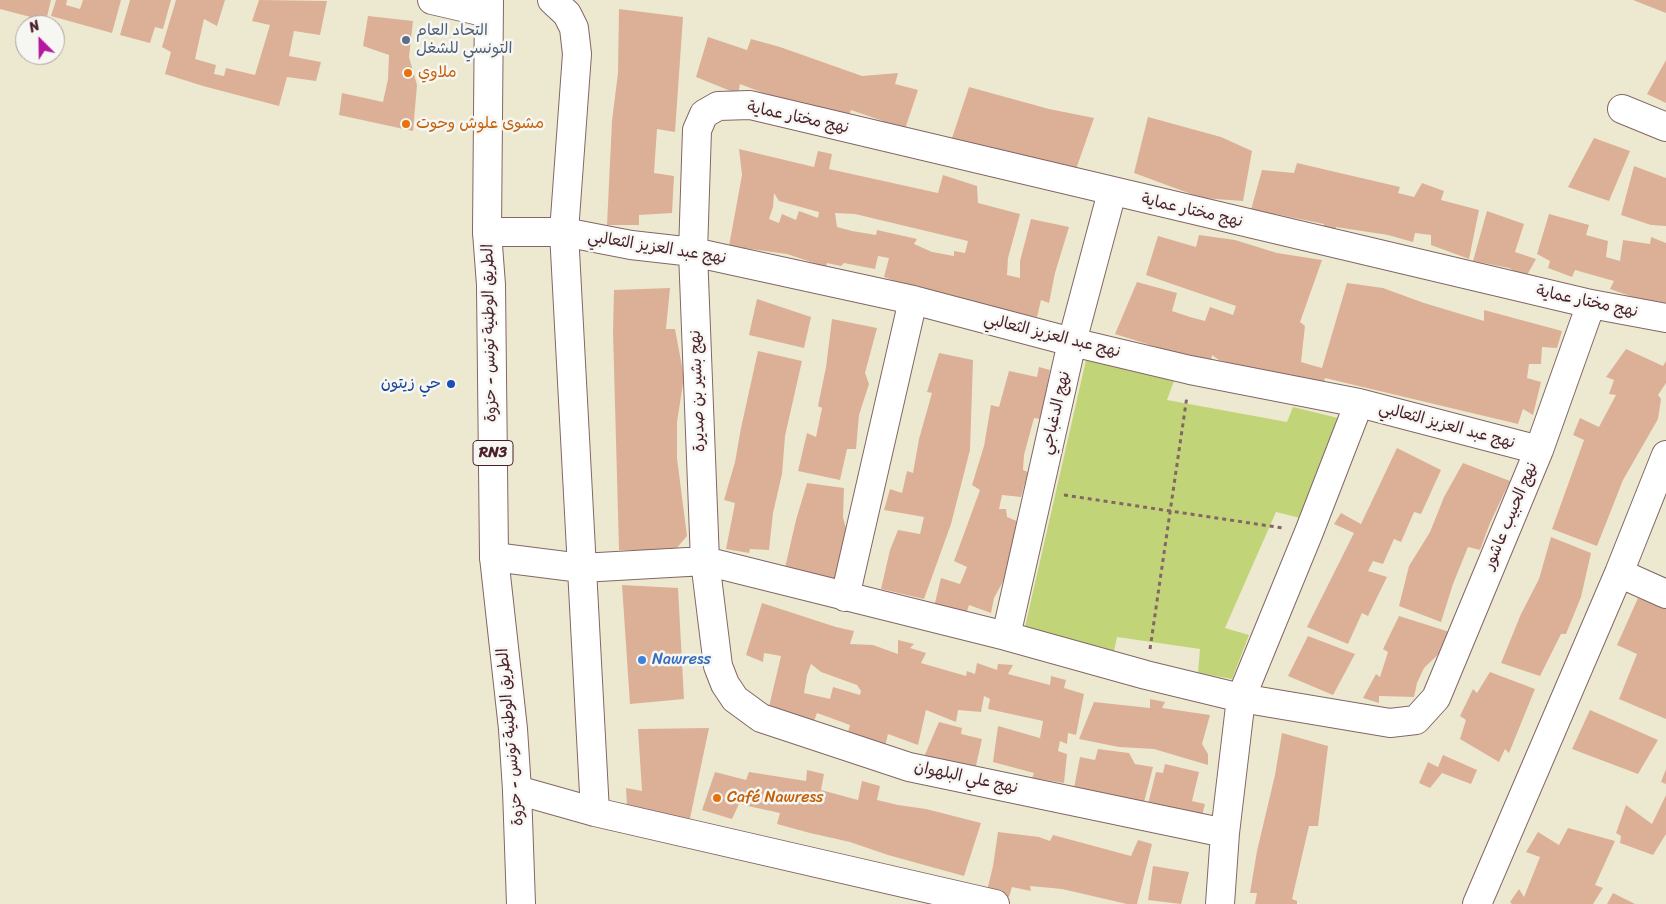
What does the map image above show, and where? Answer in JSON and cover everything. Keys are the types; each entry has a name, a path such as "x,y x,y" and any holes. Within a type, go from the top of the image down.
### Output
{"street":[{"path":"432,0 489,7"},
{"path":"552,0 567,14 574,28 578,54 564,232 595,812"},
{"name":"الطريق الوطنية تونس - حزوة","path":"489,7 487,232 491,285 494,557 513,729 521,904"},
{"name":"نهج مختار عماية","path":"718,106 750,106 1590,304 1666,318"},
{"name":"نهج بشير بن صديرة","path":"718,106 704,114 697,130 693,252 705,561 718,666 725,684"},
{"path":"1622,109 1666,127"},
{"name":"نهج الدغباجي","path":"1006,636 1072,342 1112,192"},
{"name":"نهج عبد العزيز الثعالبي","path":"487,232 564,232 630,245 693,252 913,300 1072,342 1190,370 1359,403 1539,450"},
{"path":"845,597 913,300"},
{"name":"نهج الحبيب عاشور","path":"1241,698 1390,723 1416,720 1436,698 1539,450 1590,304"},
{"path":"1220,904 1225,833 1241,698 1310,532 1359,403"},
{"path":"1477,904 1619,573 1666,455"},
{"path":"494,557 581,568 705,561 1006,636 1146,675 1241,698"},
{"path":"1619,573 1666,594"},
{"name":"نهج علي البلهوان","path":"725,684 735,699 761,718 909,766 1225,833"},
{"path":"517,790 595,812 995,904"}],"path":[{"path":"1146,675 1190,370"},
{"path":"1038,493 1064,495 1310,532"}],"green space":[{"path":"1086,360 1174,381 1167,400 1287,422 1293,407 1342,419 1300,518 1276,512 1225,628 1249,635 1232,679 1198,673 1200,649 1117,637 1113,656 1024,631"}],"building":[{"path":"0,0 51,0 47,15 23,15 0,9"},
{"path":"56,0 67,0 66,5 80,9 83,0 121,0 112,33 65,20 65,15 51,15"},
{"path":"130,0 171,0 163,29 155,27 150,43 120,35"},
{"path":"176,0 225,0 217,26 204,19 195,59 216,65 214,74 224,76 226,68 255,75 270,25 252,21 259,0 327,1 320,35 294,31 289,56 321,62 316,81 287,77 279,106 165,74 171,52 162,47"},
{"path":"1633,0 1666,0 1666,13"},
{"path":"619,9 683,17 675,132 657,129 654,173 674,176 672,213 639,215 639,225 607,225 612,121 618,73"},
{"path":"368,16 413,21 409,57 417,85 413,131 339,115 342,93 383,102 388,79 389,55 363,46"},
{"path":"708,37 747,50 751,39 780,47 862,76 898,73 895,84 918,90 904,132 881,126 883,121 851,110 849,115 771,96 740,84 738,94 696,77"},
{"path":"1666,60 1666,103 1647,94"},
{"path":"969,87 1049,109 1094,118 1075,172 952,138"},
{"path":"1148,117 1221,137 1252,151 1243,201 1202,198 1134,173"},
{"path":"1594,138 1630,151 1609,201 1568,187"},
{"path":"739,149 814,167 818,151 832,154 829,169 938,193 943,175 977,186 978,203 1020,214 1008,258 1007,275 1020,278 1020,261 1031,219 1069,227 1055,273 1049,303 1041,300 1037,317 997,309 906,285 884,277 889,258 878,256 875,269 844,263 841,266 827,263 826,267 787,254 729,246 742,175","holes":["774,193 779,201 819,212 818,218 799,211 796,220 782,214 779,223 769,219 773,207","835,213 855,214 968,241 965,253 954,251 954,256 932,252 914,244 917,239 877,230 876,235 837,227"]},
{"path":"1297,163 1400,187 1398,193 1414,197 1422,183 1444,191 1441,200 1479,210 1469,259 1431,245 1431,235 1415,233 1413,242 1388,235 1336,227 1334,237 1321,234 1324,224 1275,214 1272,220 1249,217 1262,170 1294,173"},
{"path":"1634,166 1666,178 1666,226 1651,225 1621,215"},
{"path":"1487,211 1524,224 1515,252 1536,259 1526,277 1509,268 1473,261"},
{"path":"1549,214 1589,225 1586,235 1608,241 1606,257 1620,261 1623,240 1650,244 1651,237 1666,243 1666,302 1664,308 1610,289 1614,281 1575,270 1572,277 1548,268 1550,261 1537,254"},
{"path":"1199,235 1235,240 1277,253 1322,260 1300,322 1305,326 1301,362 1322,368 1347,283 1383,288 1424,303 1484,321 1484,310 1562,331 1557,348 1542,347 1541,364 1529,364 1527,378 1541,382 1533,415 1523,409 1518,424 1325,378 1323,386 1256,371 1219,360 1212,355 1211,362 1115,334 1137,282 1177,293 1172,311 1205,321 1210,307 1233,315 1236,306 1146,275 1158,236 1196,247"},
{"path":"670,288 666,329 675,329 684,377 677,422 677,458 687,536 675,550 619,550 613,332 614,290"},
{"path":"757,299 811,317 804,348 749,335"},
{"path":"832,319 877,328 865,373 869,384 859,415 856,449 847,449 840,480 798,471 807,433 816,437 822,408 818,406 826,367"},
{"path":"1626,349 1663,366 1666,361 1666,383 1658,395 1661,399 1658,419 1623,480 1597,546 1552,529 1584,440 1573,435 1580,418 1599,427 1616,395 1609,394 1614,380 1606,377"},
{"path":"758,351 802,361 785,436 782,474 773,513 769,550 750,549 749,553 726,549 735,503 724,500 735,462"},
{"path":"939,353 973,360 970,450 951,524 924,599 881,589 890,550 898,530 920,534 924,517 884,510 890,489 902,493 907,471 913,473 919,439 932,393 927,392"},
{"path":"1039,367 1050,370 1041,419 1034,418 1024,455 1023,470 1028,472 1021,497 1002,495 999,509 1006,509 1007,517 1019,522 1006,576 994,598 991,613 969,605 966,614 933,611 941,578 960,584 967,567 954,561 980,490 972,485 984,446 991,405 999,407 1009,371 1037,377"},
{"path":"1397,448 1441,470 1421,514 1414,512 1401,542 1394,539 1383,564 1373,561 1368,571 1387,577 1368,616 1362,613 1348,644 1307,627 1354,533 1334,524 1341,513 1361,524"},
{"path":"1463,463 1510,481 1490,523 1480,550 1468,547 1453,584 1441,622 1399,606 1409,566 1430,532 1444,497"},
{"path":"807,483 844,488 843,517 847,533 840,574 825,586 784,572"},
{"path":"1551,537 1591,553 1581,597 1566,634 1561,634 1540,676 1501,663 1521,614 1539,579"},
{"path":"622,585 678,588 684,699 630,704"},
{"path":"1638,598 1666,609 1666,719 1619,699 1637,654 1617,645"},
{"path":"762,603 854,631 850,644 873,645 898,654 898,640 914,644 910,648 926,653 921,663 966,676 967,671 975,674 977,663 997,670 998,664 1013,665 1008,674 1050,685 1051,676 1066,680 1064,688 1084,694 1076,735 1068,733 1067,744 1060,741 1058,751 1067,754 1064,783 1032,778 1034,773 993,762 998,726 1040,738 1043,721 988,709 990,699 984,696 981,712 958,710 956,722 926,710 918,745 888,734 885,746 848,732 850,725 817,713 812,727 768,711 781,656 764,653 763,662 746,655","holes":["811,664 821,672 857,685 861,691 860,695 833,687 830,699 804,693"]},
{"path":"1399,616 1456,634 1449,644 1424,668 1417,683 1414,697 1379,696 1379,703 1363,698 1376,674 1380,677 1388,652 1383,649"},
{"path":"1308,636 1355,654 1333,695 1288,676"},
{"path":"1490,672 1535,689 1509,753 1505,749 1499,762 1460,739 1466,720 1460,716 1473,689 1477,693"},
{"path":"1150,699 1165,702 1162,708 1210,715 1202,744 1208,754 1208,765 1154,749 1119,747 1079,739 1094,702 1150,708"},
{"path":"1590,710 1658,740 1638,774 1572,749"},
{"path":"939,722 962,728 961,734 982,739 975,770 924,757"},
{"path":"709,728 689,823 627,806 626,788 642,791 638,729"},
{"path":"1282,733 1328,746 1318,826 1309,826 1292,899 1297,901 1297,904 1255,904 1257,893 1250,893"},
{"path":"1098,749 1129,753 1135,764 1153,767 1143,806 1074,788 1080,757 1095,760"},
{"path":"1443,755 1477,770 1471,784 1442,773 1430,788 1419,783 1428,762 1438,767"},
{"path":"1165,764 1199,772 1192,801 1205,804 1200,824 1147,808 1156,772 1163,773"},
{"path":"1666,769 1666,784 1661,782"},
{"path":"807,770 824,774 821,790 858,800 862,781 880,786 877,800 926,809 981,823 964,876 888,855 850,842 777,824 780,813 739,804 732,819 702,810 715,772 746,780 749,772 806,781"},
{"path":"1666,795 1666,834 1653,855 1620,843 1621,836 1616,833 1626,805 1652,824"},
{"path":"1568,828 1615,841 1595,885 1603,888 1593,904 1512,904 1510,902 1519,889 1524,897 1540,857 1526,852 1538,832 1559,845"},
{"path":"998,832 1039,837 1050,841 1053,835 1131,856 1138,840 1152,844 1137,904 1127,904 1062,889 1030,886 1031,891 1012,887 1009,897 987,891"},
{"path":"1153,866 1189,872 1181,904 1148,900"},
{"path":"1613,893 1635,904 1607,904"}],"place":[{"name":"التحاد العام التونسي للشغل","path":"406,40"},
{"name":"ملاوي","path":"408,73"},
{"name":"مشوى علوش وحوت","path":"406,124"},
{"name":"حي زيتون","path":"451,384"},
{"name":"Nawress","path":"642,660"},
{"name":"Café Nawress","path":"717,798"}]}
